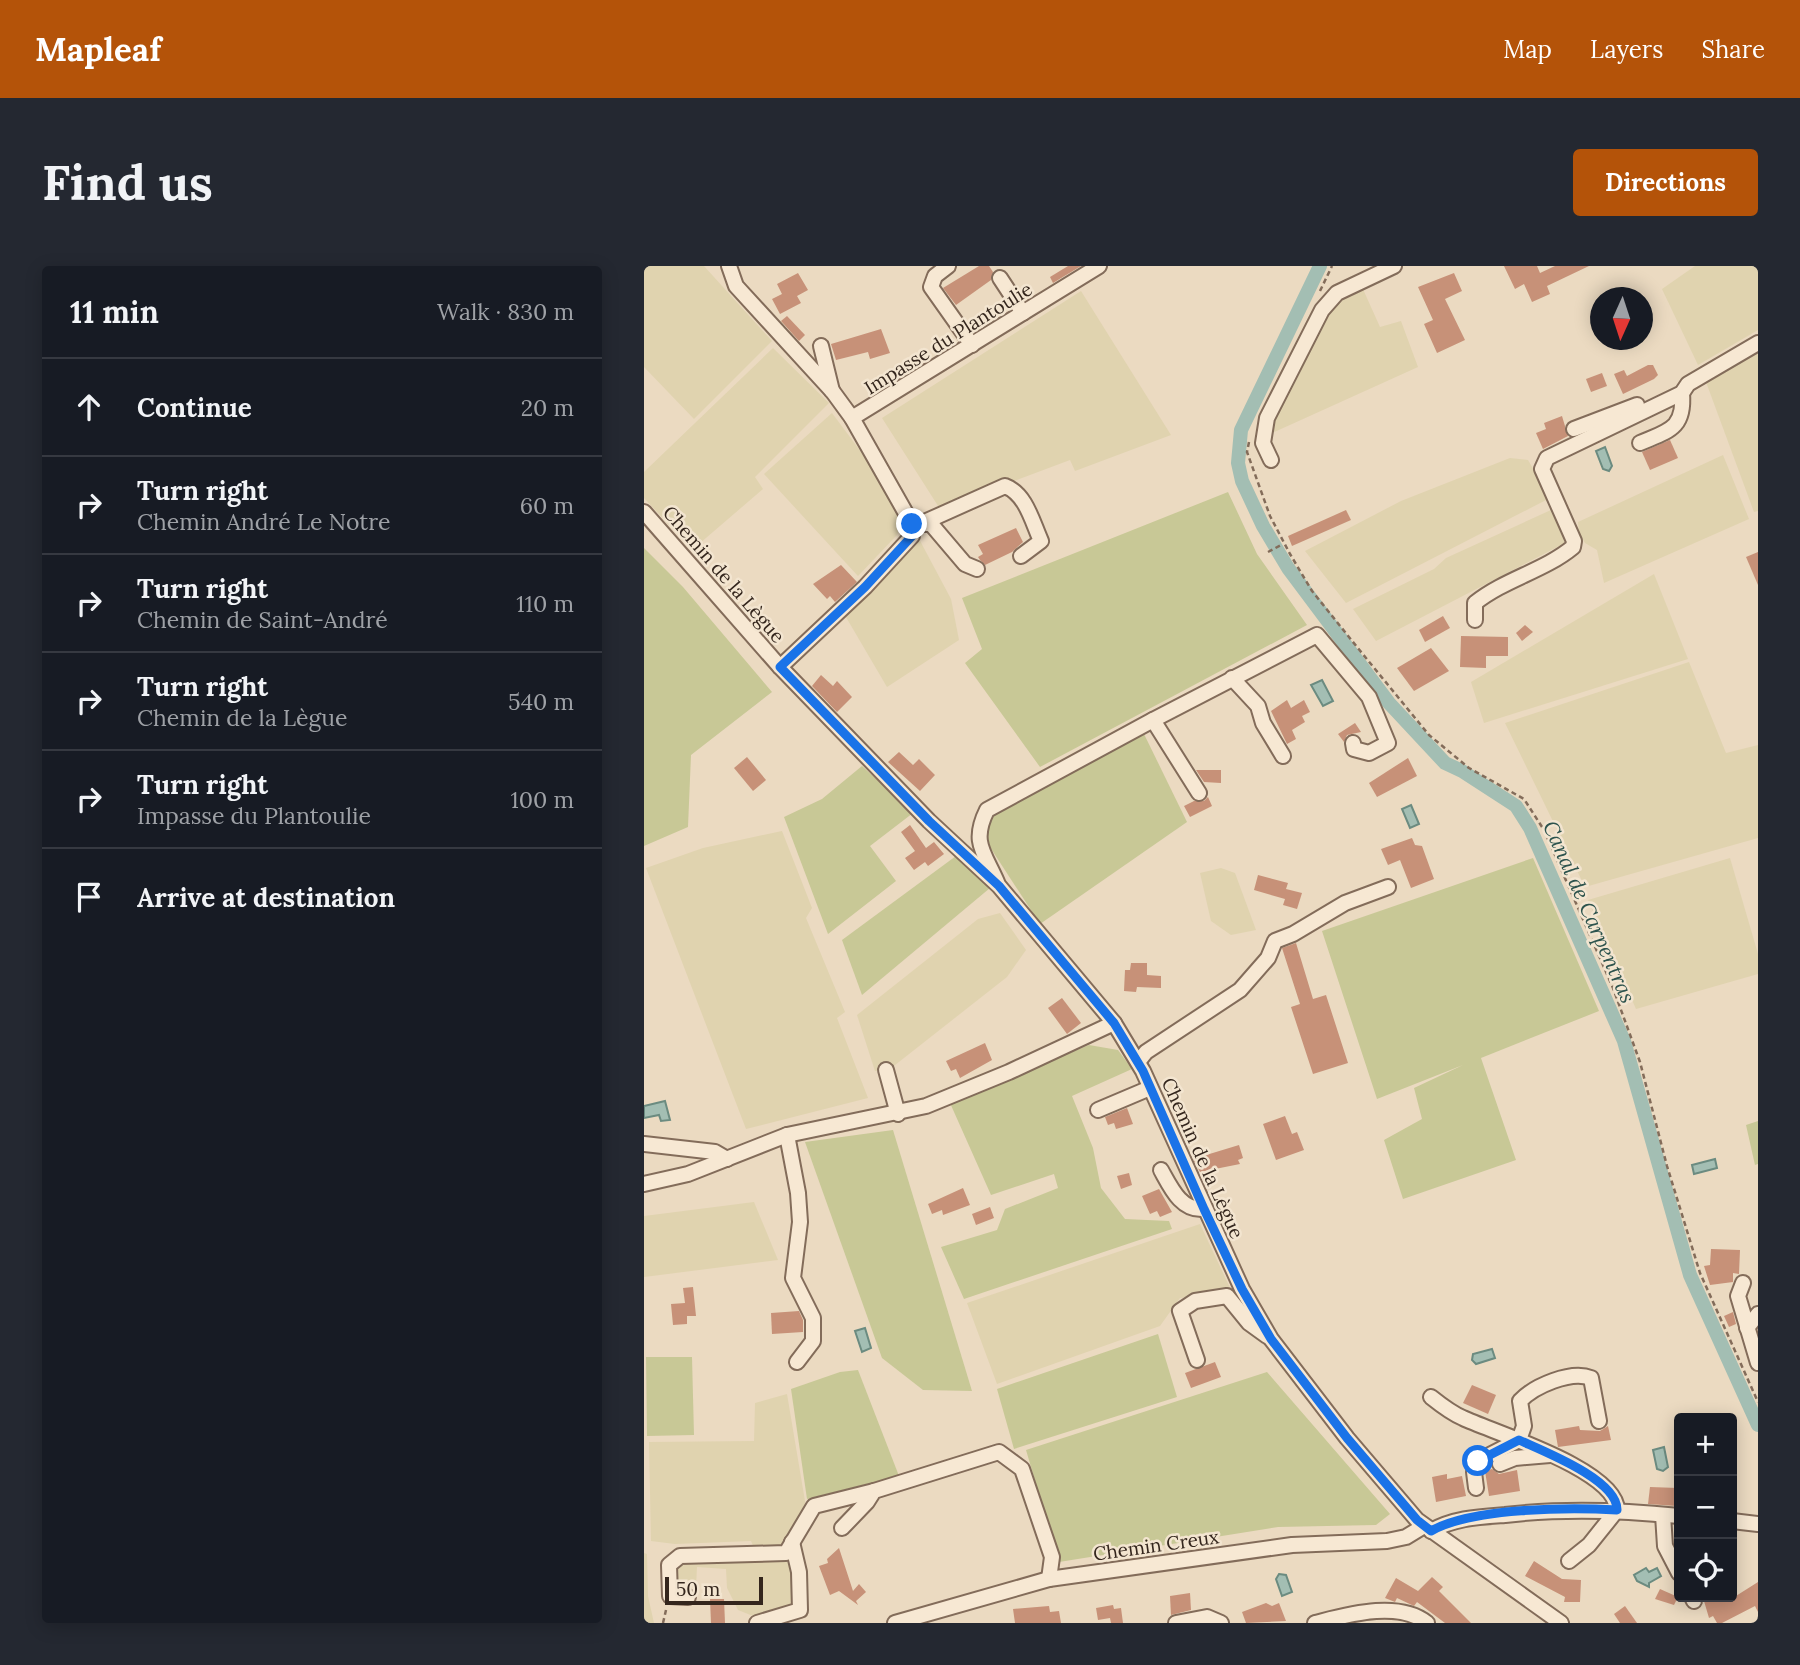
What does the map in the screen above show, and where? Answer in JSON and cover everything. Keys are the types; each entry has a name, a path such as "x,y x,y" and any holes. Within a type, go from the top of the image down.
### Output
{"street":[{"name":"Impasse du Plantoulie","path":"729,266 729,273 736,286 833,393 852,418 916,524"},
{"path":"948,266 935,276 931,287 972,345"},
{"name":"Impasse du Plantoulie","path":"852,418 1099,266"},
{"path":"1271,460 1263,443 1267,418 1322,310 1337,293 1394,266"},
{"path":"1000,278 1023,313"},
{"path":"1475,620 1475,603 1488,593 1560,558 1573,547 1574,541 1542,469 1547,458 1683,391 1688,384 1758,343"},
{"path":"821,346 833,393"},
{"path":"1577,423 1621,411 1673,389 1683,391"},
{"path":"1640,443 1673,430 1681,416 1683,391"},
{"path":"780,667 912,536 916,524 1005,486 1015,490 1024,501 1041,541 1021,556"},
{"name":"Chemin de la Lègue","path":"644,512 780,667 920,812 999,886 1114,1023 1138,1062 1242,1289 1271,1339 1347,1438 1427,1529 1561,1623"},
{"path":"916,524 931,524 965,564 978,569"},
{"path":"999,886 979,844 978,828 987,810 1317,635 1369,697 1388,743 1369,753 1354,749 1353,743"},
{"path":"1232,678 1237,688 1258,706 1263,723 1283,756"},
{"path":"1153,720 1199,793"},
{"path":"1138,1062 1146,1052 1240,990 1268,958 1275,941 1293,934 1345,903 1388,887"},
{"path":"644,1184 688,1174 787,1135 898,1114 926,1106 1009,1072 1114,1023"},
{"path":"886,1070 898,1114"},
{"path":"1098,1110 1150,1088"},
{"path":"787,1135 795,1170 800,1222 793,1278 813,1318 813,1341 797,1362"},
{"path":"644,1144 715,1152 727,1159"},
{"path":"1161,1170 1175,1195 1187,1206 1204,1209"},
{"path":"1743,1283 1738,1296 1758,1363"},
{"path":"1197,1360 1180,1311 1195,1301 1227,1296 1250,1323 1271,1339"},
{"path":"1747,1328 1758,1314"},
{"path":"1476,1488 1474,1472 1478,1461 1519,1440 1524,1426 1520,1401 1528,1392 1575,1375 1591,1378 1599,1421"},
{"path":"1431,1397 1463,1418 1552,1455 1604,1485 1617,1503 1617,1510 1589,1545 1569,1561"},
{"path":"688,1597 670,1597 669,1565 680,1556 786,1553 814,1506 874,1491 999,1452 1022,1469 1052,1557 1049,1579"},
{"path":"1500,1464 1515,1458 1544,1458 1552,1455"},
{"path":"842,1528 874,1491"},
{"name":"Chemin Creux","path":"895,1623 1049,1579 1292,1545 1376,1543 1461,1519 1553,1510 1617,1510 1674,1516"},
{"path":"1663,1515 1665,1546 1674,1563"},
{"path":"1737,1522 1758,1524"},
{"path":"757,1623 800,1610 799,1572 792,1542"},
{"path":"1315,1623 1386,1610 1419,1617 1427,1623"},
{"path":"1176,1623 1207,1617 1221,1623"}],"path":[{"path":"1316,299 1332,266"},
{"path":"1250,431 1247,452 1270,516 1312,590 1429,735 1469,768 1524,799 1544,830 1622,1012 1640,1062 1667,1166 1700,1273 1758,1402"},
{"path":"1268,552 1284,543"}],"shaded area":[{"path":"644,266 704,266 772,341 694,419 644,367"},
{"path":"1695,266 1758,266 1758,330 1698,365 1662,289"},
{"path":"1362,287 1380,327 1401,321 1418,367 1268,435 1271,420 1323,317 1335,304"},
{"path":"1081,291 1171,435 1075,471 1070,460 940,509 882,418"},
{"path":"773,348 829,403 755,477 763,489 692,550 644,498 644,472"},
{"path":"1758,352 1758,511 1754,512 1706,382"},
{"path":"832,413 885,484 902,519 897,535 858,576 764,474"},
{"path":"1605,447 1612,466 1609,471 1603,469 1596,451"},
{"path":"1723,455 1749,519 1604,583 1597,550 1585,543 1579,533 1578,522"},
{"path":"1510,458 1528,460 1550,498 1346,603 1305,551 1401,501"},
{"path":"1551,510 1565,543 1376,641 1353,609 1434,569 1446,558"},
{"path":"918,537 951,599 959,640 887,687 843,612"},
{"path":"1654,574 1688,659 1484,723 1471,682"},
{"path":"1689,662 1726,753 1758,745 1758,838 1585,887 1505,723"},
{"path":"1322,680 1333,701 1323,706 1311,685"},
{"path":"1411,805 1419,824 1410,828 1402,809"},
{"path":"782,831 812,908 806,918 845,1012 837,1018 868,1098 746,1129 646,868 703,848"},
{"path":"1730,858 1758,954 1758,974 1636,1009 1588,900"},
{"path":"1221,868 1235,873 1256,930 1231,935 1211,921 1200,873"},
{"path":"1000,913 1026,950 1007,977 890,1069 875,1071 857,1015 978,919"},
{"path":"665,1101 670,1120 661,1121 659,1115 644,1118 644,1106"},
{"path":"1715,1159 1717,1168 1694,1174 1692,1165"},
{"path":"754,1202 778,1260 644,1277 644,1216"},
{"path":"1200,1224 1232,1292 1180,1298 1160,1326 997,1384 967,1303"},
{"path":"865,1328 871,1348 862,1352 855,1331"},
{"path":"1492,1349 1495,1358 1476,1364 1472,1360 1473,1354"},
{"path":"787,1394 806,1507 784,1548 754,1548 751,1541 675,1544 651,1541 649,1442 754,1441 755,1403"},
{"path":"1664,1447 1668,1467 1663,1471 1657,1469 1653,1450"},
{"path":"644,1553 647,1554 648,1596 654,1623 644,1623"},
{"path":"788,1557 795,1575 795,1601 785,1607 753,1616 738,1610 727,1588 726,1569 697,1567 696,1587 675,1589 672,1571 681,1561"},
{"path":"1646,1568 1649,1572 1657,1568 1661,1576 1649,1583 1649,1587 1637,1581 1634,1575"},
{"path":"1279,1574 1286,1575 1292,1592 1282,1596 1276,1579"}],"green space":[{"path":"1228,492 1257,554 1307,625 1040,767 965,663 982,649 962,598"},
{"path":"644,548 683,587 772,692 691,755 688,827 644,846"},
{"path":"1144,734 1187,822 1040,924 986,841 987,817"},
{"path":"862,766 913,813 870,846 896,881 828,934 784,817 822,799"},
{"path":"956,856 990,888 862,995 842,940"},
{"path":"1533,858 1599,1011 1481,1058 1516,1160 1403,1199 1384,1140 1422,1119 1414,1088 1463,1065 1377,1099 1322,931"},
{"path":"1089,1045 1118,1050 1132,1069 1072,1096 1093,1148 1101,1188 1125,1219 1169,1221 1172,1229 964,1299 941,1247 997,1230 1005,1209 1058,1188 1054,1174 991,1195 950,1103"},
{"path":"1758,1121 1758,1164 1755,1165 1746,1125"},
{"path":"893,1130 972,1391 923,1390 882,1358 805,1142"},
{"path":"1158,1334 1177,1397 1014,1449 997,1389"},
{"path":"646,1357 692,1357 694,1435 647,1436"},
{"path":"858,1370 899,1476 807,1499 791,1389 840,1372"},
{"path":"1267,1372 1390,1514 1376,1525 1278,1527 1059,1562 1026,1450"}],"building":[{"path":"979,266 989,266 993,272 991,280 956,305 943,288"},
{"path":"1068,266 1081,266 1053,283 1050,277"},
{"path":"1504,266 1537,266 1540,273 1555,266 1589,266 1547,286 1550,294 1532,302 1524,284 1515,289"},
{"path":"798,273 808,290 797,296 801,303 780,314 772,299 782,294 777,284"},
{"path":"1454,273 1462,291 1445,299 1465,340 1437,353 1424,324 1433,320 1418,287"},
{"path":"787,316 805,335 799,341 781,321"},
{"path":"881,329 890,353 870,359 868,352 836,360 831,344"},
{"path":"1653,365 1658,375 1623,394 1614,374 1624,370 1627,376"},
{"path":"1602,373 1607,386 1591,392 1586,379"},
{"path":"1562,416 1568,436 1543,449 1536,433 1546,429 1544,423"},
{"path":"1670,440 1678,458 1650,470 1642,452"},
{"path":"1346,510 1351,520 1292,546 1288,536"},
{"path":"1016,528 1023,542 1012,552 985,565 978,557 983,554 978,545"},
{"path":"1758,552 1758,585 1746,557"},
{"path":"841,565 857,582 835,602 830,596 827,599 813,584"},
{"path":"1443,616 1450,628 1425,642 1419,630"},
{"path":"1525,625 1533,632 1522,641 1516,633"},
{"path":"1461,636 1508,637 1508,656 1486,656 1486,668 1460,667"},
{"path":"1431,648 1449,671 1414,691 1397,668"},
{"path":"821,675 833,686 837,681 852,697 837,712 812,686"},
{"path":"1287,700 1291,708 1304,700 1310,712 1302,716 1305,722 1292,730 1296,739 1287,744 1271,711"},
{"path":"1355,723 1361,732 1347,735 1344,742 1338,734"},
{"path":"899,752 913,765 919,759 935,775 920,791 888,762"},
{"path":"747,757 766,780 753,791 734,768"},
{"path":"1408,758 1417,776 1377,797 1369,783"},
{"path":"1196,770 1221,770 1221,783 1204,782"},
{"path":"1208,797 1212,806 1190,817 1184,806 1194,801 1204,801"},
{"path":"910,825 926,848 934,842 944,854 928,866 925,862 914,870 905,858 915,851 901,832"},
{"path":"1412,838 1415,845 1422,846 1434,879 1411,888 1400,860 1388,865 1381,849"},
{"path":"1258,875 1288,883 1286,889 1302,893 1297,909 1283,905 1285,899 1254,890"},
{"path":"1296,943 1313,999 1326,995 1348,1063 1313,1074 1291,1007 1300,1004 1282,948"},
{"path":"1131,963 1147,963 1147,975 1161,976 1161,988 1137,987 1136,992 1124,991 1125,970 1130,970"},
{"path":"1062,998 1081,1023 1067,1034 1048,1008"},
{"path":"985,1043 992,1060 960,1078 956,1069 951,1071 946,1061"},
{"path":"1127,1108 1133,1124 1116,1129 1114,1123 1108,1125 1105,1117"},
{"path":"1285,1116 1292,1134 1297,1132 1304,1150 1276,1160 1263,1124"},
{"path":"1239,1145 1243,1158 1238,1160 1240,1164 1200,1172 1193,1159"},
{"path":"1129,1173 1132,1185 1121,1189 1117,1176"},
{"path":"963,1188 970,1205 943,1215 942,1210 932,1214 928,1204"},
{"path":"1159,1189 1172,1212 1160,1217 1157,1211 1150,1214 1142,1196"},
{"path":"990,1207 994,1218 976,1225 972,1214"},
{"path":"1711,1249 1740,1250 1739,1274 1733,1273 1733,1282 1710,1285 1704,1266 1710,1265"},
{"path":"693,1287 696,1316 687,1316 687,1324 673,1325 671,1304 685,1303 683,1288"},
{"path":"799,1311 803,1320 803,1332 772,1334 771,1313"},
{"path":"1733,1312 1736,1324 1729,1327 1724,1316"},
{"path":"1215,1362 1221,1377 1191,1388 1185,1373"},
{"path":"1472,1385 1496,1395 1488,1414 1463,1403"},
{"path":"1579,1426 1580,1430 1600,1431 1608,1426 1611,1440 1558,1447 1555,1430"},
{"path":"1492,1469 1499,1474 1517,1470 1520,1491 1489,1496 1485,1471"},
{"path":"1447,1474 1447,1479 1462,1476 1466,1496 1436,1502 1432,1477"},
{"path":"1650,1487 1674,1488 1674,1506 1648,1504"},
{"path":"839,1548 853,1591 859,1584 866,1592 856,1601 858,1605 839,1591 830,1595 819,1566 828,1563 827,1559"},
{"path":"1534,1561 1562,1579 1581,1580 1580,1602 1564,1602 1565,1597 1525,1576"},
{"path":"1432,1577 1443,1587 1439,1591 1471,1623 1445,1623 1417,1602 1414,1606 1397,1598 1395,1602 1385,1598 1396,1578 1418,1591"},
{"path":"1758,1582 1758,1612 1755,1606 1722,1623 1717,1623 1713,1616 1709,1618 1704,1602 1737,1602 1737,1595"},
{"path":"1660,1589 1674,1595 1676,1602 1674,1605 1655,1599"},
{"path":"1190,1593 1191,1610 1171,1615 1170,1596"},
{"path":"710,1599 724,1599 725,1623 711,1623"},
{"path":"1266,1603 1272,1606 1279,1603 1286,1621 1246,1623 1242,1612"},
{"path":"1113,1605 1114,1609 1121,1608 1123,1623 1111,1623 1110,1618 1098,1620 1096,1608"},
{"path":"1049,1606 1050,1612 1059,1611 1061,1623 1015,1623 1013,1609"},
{"path":"1625,1606 1637,1623 1620,1623 1614,1614"}],"waterway":[{"name":"Canal de Carpentras","path":"1320,266 1241,430 1238,463 1242,481 1263,526 1288,568 1389,703 1445,763 1516,806 1530,828 1624,1041 1690,1275 1758,1425"}],"route":[{"path":"912,524 912,536 865,587 780,667 929,821 999,886 1114,1023 1143,1071 1242,1289 1271,1339 1347,1438 1417,1520 1431,1531 1461,1519 1553,1510 1617,1510 1617,1503 1604,1485 1557,1457 1519,1440 1512,1446 1478,1461"}]}
